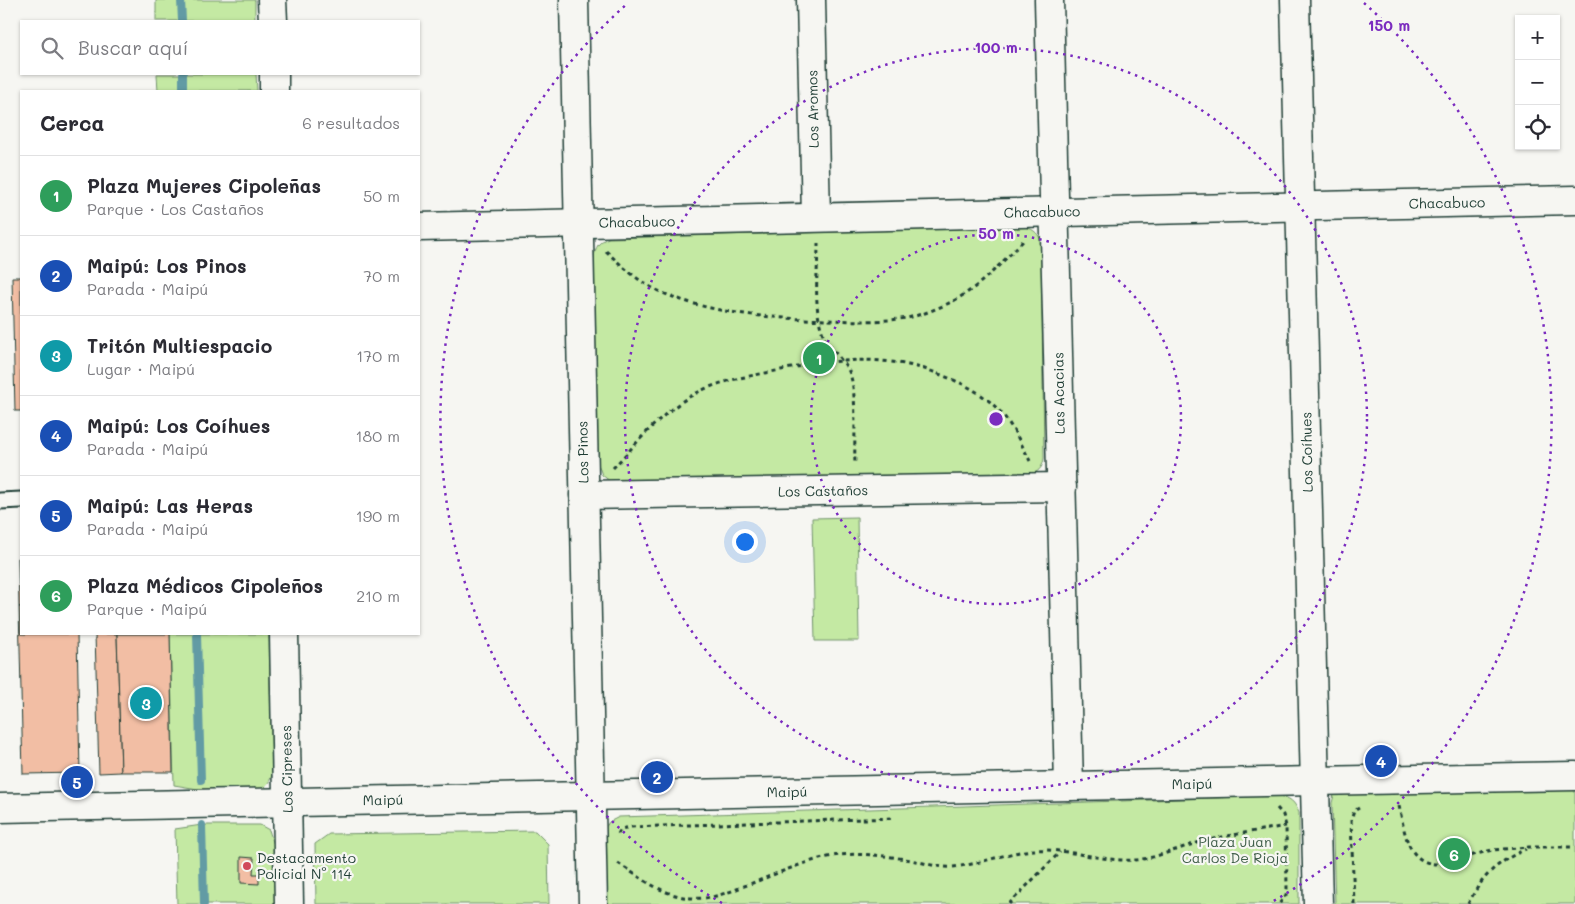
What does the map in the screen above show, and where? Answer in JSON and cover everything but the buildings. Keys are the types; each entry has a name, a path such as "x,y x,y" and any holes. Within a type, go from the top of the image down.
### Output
{"street":[{"path":"272,0 273,20"},
{"name":"Los Pinos","path":"574,0 593,904"},
{"name":"Los Aromos","path":"811,0 817,228"},
{"name":"Las Acacias","path":"1050,0 1069,786"},
{"name":"Los Coíhues","path":"1296,0 1318,904"},
{"path":"274,75 274,90"},
{"name":"Chacabuco","path":"420,227 579,223 817,228 1055,212 1575,200"},
{"name":"Los Castaños","path":"584,495 1062,486"},
{"name":"Los Cipreses","path":"284,635 289,904"},
{"name":"Maipú","path":"0,808 1575,776"}],"lane":[{"path":"0,501 20,500"}],"path":[{"path":"817,228 819,320 828,345 847,368 852,384 855,468"},
{"path":"604,250 634,277 648,286 704,307 740,314 819,320 887,320 908,318 929,312 966,294 984,280 1028,238 1020,235"},
{"path":"611,470 668,412 693,395 724,382 841,360 880,360 915,366 945,376 972,389 1004,416 1012,427 1029,462 1033,456"},
{"path":"1399,805 1409,845 1413,852 1426,862 1440,864 1492,850 1529,847 1575,847"},
{"path":"1391,806 1408,805"},
{"path":"1271,806 1276,807 1280,811 1286,826 1287,889 1286,896 1279,904"},
{"path":"1354,904 1352,820 1354,811 1362,807"},
{"path":"616,837 621,829 631,827 898,818"},
{"path":"616,870 616,862 663,891 677,896 694,898 712,897 797,866 838,855 880,855 952,867 1021,852 1047,850 1118,860 1141,859 1165,854 1213,839 1286,826"},
{"path":"1468,904 1476,887 1494,866 1529,847"},
{"path":"1009,904 1061,851"}],"green space":[{"path":"156,0 255,0 255,20 156,20"},
{"path":"157,75 256,75 257,90 158,90"},
{"path":"1023,227 1034,231 1041,240 1044,458 1041,468 1035,473 610,481 602,475 598,464 594,258 595,251 603,241 609,238"},
{"path":"857,517 859,641 815,641 812,518"},
{"path":"170,635 269,635 272,775 268,782 263,788 258,790 210,791 174,785"},
{"path":"1575,785 1575,904 1335,904 1332,803 1337,792"},
{"name":"Plaza Juan Carlos De Rioja","path":"1278,796 1292,801 1299,813 1299,904 605,904 604,830 609,822 619,817"},
{"path":"202,825 260,825 269,830 274,845 276,904 177,904 175,829"},
{"path":"535,831 548,844 549,904 316,904 315,844 329,834"}],"waterway":[{"path":"181,0 182,20"},
{"path":"183,75 183,90"},
{"path":"197,635 201,780"},
{"path":"202,825 204,904"}],"place":[{"name":"Plaza Mujeres Cipoleñas","path":"819,358"},
{"name":"Tritón Multiespacio","path":"146,703"},
{"name":"Maipú: Los Coíhues","path":"1381,761"},
{"name":"Maipú: Los Pinos","path":"657,777"},
{"name":"Maipú: Las Heras","path":"77,782"},
{"name":"Plaza Médicos Cipoleños","path":"1454,854"},
{"name":"Destacamento Policial N° 114","path":"247,866"}]}
